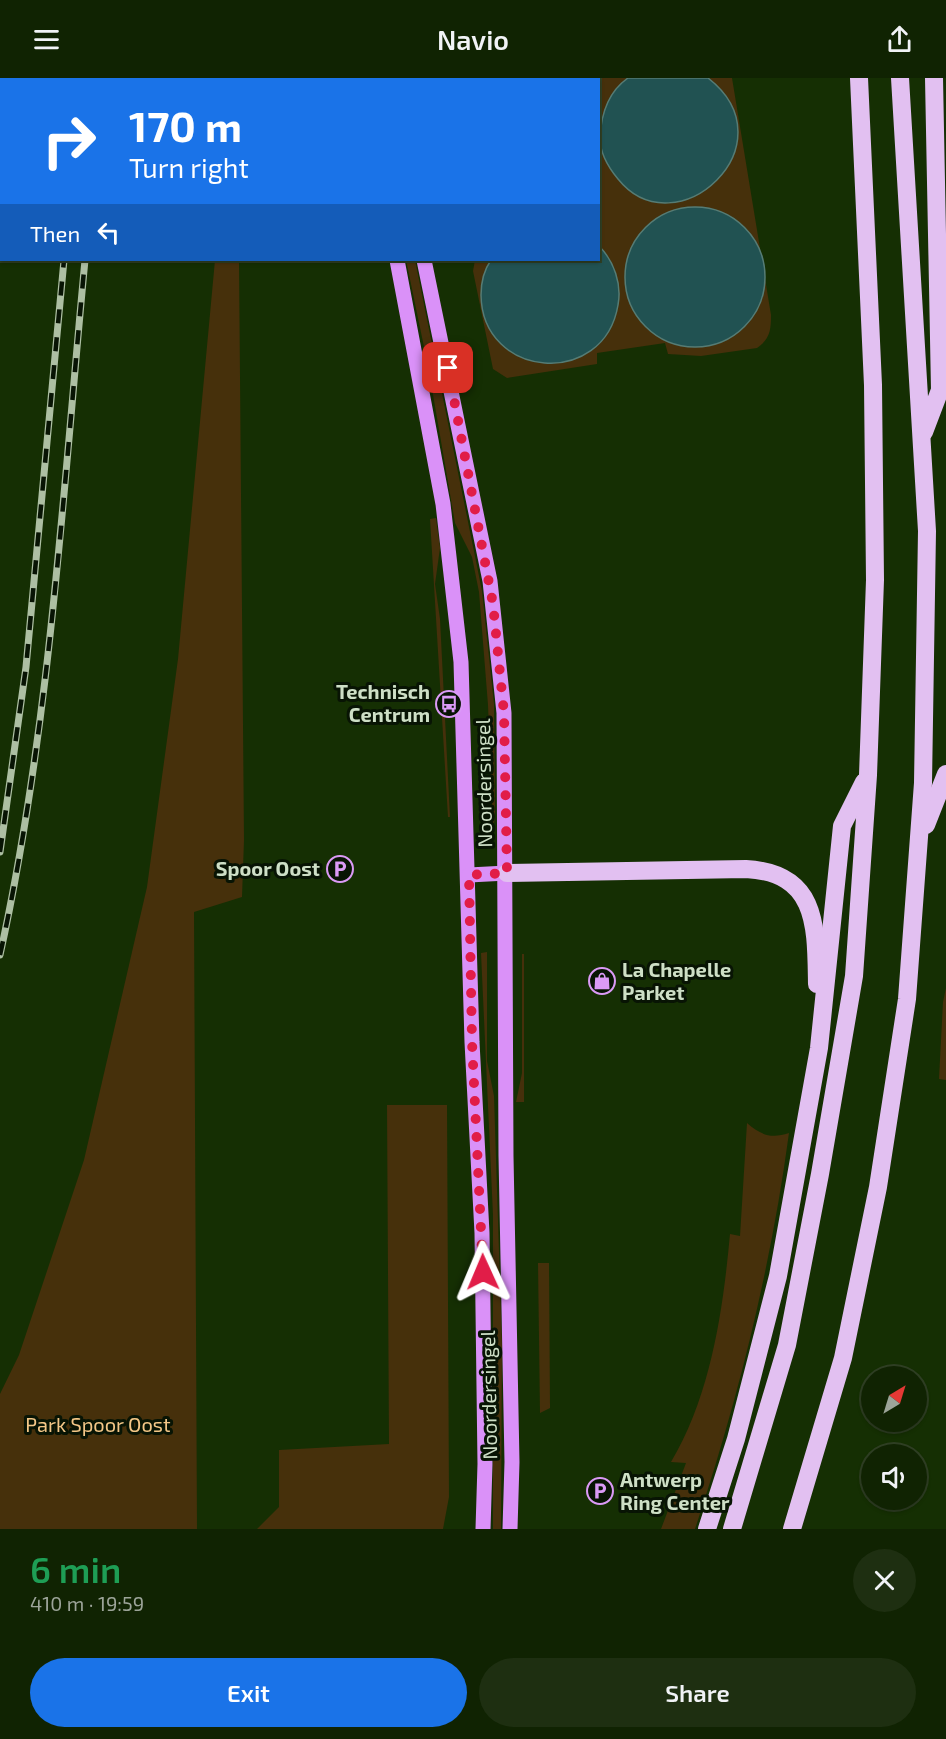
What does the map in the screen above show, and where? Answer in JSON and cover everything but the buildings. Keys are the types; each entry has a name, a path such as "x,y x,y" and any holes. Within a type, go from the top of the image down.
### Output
{"highway":[{"path":"732,1529 787,1345 820,1174 854,976 868,776 875,580 873,419 859,78"},
{"path":"792,1529 843,1358 878,1187 907,999 919,843 923,783 927,531 900,78"},
{"path":"922,436 940,390 934,78"},
{"path":"919,843 946,774"},
{"path":"707,1529 736,1439 778,1276 819,1048 842,826 868,776"},
{"path":"507,873 746,869 780,874 795,884 806,901 816,933 819,1048"}],"main road":[{"name":"Noordersingel","path":"397,261 425,400 452,567 461,662 469,875 472,1042 483,1276 483,1529"},
{"name":"Noordersingel","path":"424,261 490,581 504,713 507,873 506,1156 512,1462 510,1529"},
{"path":"469,875 507,873"}],"green space":[{"path":"600,78 732,78 771,315 767,338 757,348 701,356 668,354 665,343 597,353 597,364 507,378 493,369 473,271 475,261 600,261"},
{"name":"Park Spoor Oost","path":"215,261 239,261 244,840 242,897 194,912 197,1529 0,1529 0,1394 19,1355 84,1160 147,887 178,659"},
{"path":"406,261 415,261 482,591 494,704 495,816 493,830 488,705 479,592 472,557 455,523 429,371"},
{"path":"436,518 440,548 435,584 440,619 450,817 448,817 430,519"},
{"path":"487,952 487,1061 494,1096 502,1346 501,1529 493,1529 493,1215 481,953"},
{"path":"522,954 524,954 524,1102 516,1102 522,1073"},
{"path":"946,988 946,1080 939,1079 943,1002"},
{"path":"387,1105 447,1105 449,1497 443,1529 257,1529 279,1507 279,1450 389,1444"},
{"path":"747,1123 766,1135 777,1136 789,1133 763,1283 739,1382 695,1529 661,1529 686,1463 671,1462 696,1409 713,1351 730,1234 740,1236"},
{"path":"538,1263 549,1263 550,1408 540,1413"}],"water":[{"path":"628,78 708,78 731,104 738,132 732,158 717,180 694,196 668,203 642,198 618,179 603,154 600,138 607,104 615,90"},
{"path":"695,207 722,212 745,227 760,250 765,277 760,304 745,327 722,342 695,347 668,342 645,327 630,304 625,277 630,250 645,227 668,212"},
{"path":"600,247 613,266 619,289 618,305 608,332 591,351 569,361 545,363 521,357 501,344 487,323 481,295 486,268 490,261 600,261"}],"railway":[{"path":"0,852 26,667 64,261"},
{"path":"0,955 17,869 43,696 62,521 85,261"}],"place":[{"name":"Technisch Centrum","path":"449,704"},
{"name":"Spoor Oost","path":"340,869"},
{"name":"La Chapelle Parket","path":"602,981"},
{"name":"Antwerp Ring Center","path":"600,1491"}],"route":[{"path":"448,368 479,535 490,581 504,713 507,784 507,873 469,875 472,1042 479,1150 483,1272"}]}
